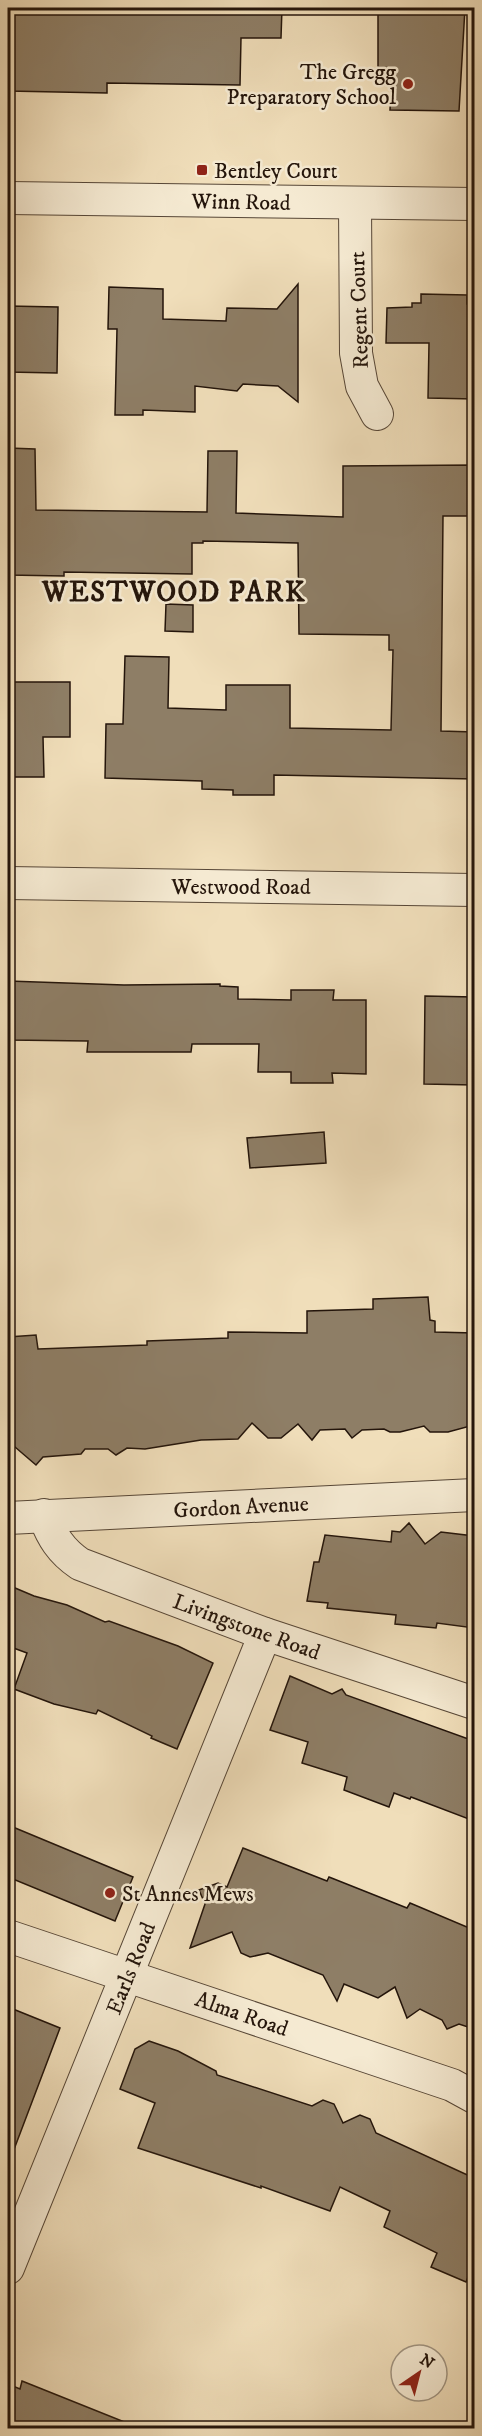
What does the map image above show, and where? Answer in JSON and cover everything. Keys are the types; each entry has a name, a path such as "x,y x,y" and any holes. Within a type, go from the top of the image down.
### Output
{"street":[{"name":"Winn Road","path":"8,198 474,204"},
{"name":"Regent Court","path":"355,202 356,353 362,386 377,414"},
{"name":"Westwood Road","path":"8,883 474,890"},
{"name":"Gordon Avenue","path":"8,1518 474,1495"},
{"name":"Livingstone Road","path":"44,1515 52,1537 66,1555 80,1564 265,1634 474,1703"},
{"name":"Earls Road","path":"8,2268 265,1634"},
{"name":"Alma Road","path":"8,1936 452,2085 474,2097"}],"building":[{"path":"8,8 282,8 281,38 241,38 240,85 107,83 107,93 8,91"},
{"path":"378,8 465,8 459,111 390,110 392,68 378,67"},
{"path":"298,284 298,402 278,386 243,384 237,391 195,386 195,412 143,410 143,415 115,415 117,329 108,329 109,287 163,289 163,319 226,321 227,308 277,309"},
{"path":"421,294 467,295 467,304 474,303 474,399 428,398 429,343 386,343 387,308 412,307 412,303 421,303"},
{"path":"8,306 58,307 57,373 8,372"},
{"path":"8,448 35,449 36,510 207,512 208,451 237,451 236,513 343,517 343,466 474,465 474,516 443,516 441,731 474,732 474,779 274,775 274,795 233,795 233,790 202,789 202,781 105,778 106,724 123,724 125,656 169,657 168,708 226,710 226,685 290,685 290,728 391,730 393,650 389,650 389,635 299,634 298,543 203,541 203,543 192,543 192,574 64,572 64,576 8,575"},
{"path":"166,604 193,605 193,632 165,631"},
{"path":"8,682 70,682 70,737 43,737 44,777 8,777"},
{"path":"8,981 124,985 220,984 220,986 238,987 238,999 291,1000 291,990 334,990 333,1000 366,1000 366,1074 332,1073 333,1083 291,1083 291,1072 258,1072 259,1044 192,1044 191,1052 87,1052 88,1041 8,1040"},
{"path":"425,996 474,997 474,1085 424,1084"},
{"path":"324,1132 326,1163 250,1168 247,1138"},
{"path":"428,1297 430,1320 435,1321 435,1332 474,1333 474,1425 448,1432 430,1432 424,1426 400,1432 390,1432 384,1429 362,1430 352,1438 345,1429 320,1430 312,1440 298,1424 281,1438 268,1438 252,1423 238,1439 201,1440 145,1449 127,1448 116,1455 108,1449 85,1449 81,1454 43,1457 36,1465 8,1441 8,1337 36,1335 38,1349 147,1345 147,1341 228,1338 228,1332 307,1333 307,1311 373,1309 373,1299"},
{"path":"409,1523 425,1544 441,1532 474,1536 474,1628 437,1623 436,1628 395,1624 396,1615 327,1608 328,1603 307,1601 314,1562 319,1562 325,1535 391,1542 392,1531 400,1532"},
{"path":"8,1585 34,1596 67,1605 105,1622 109,1621 178,1646 213,1663 177,1749 98,1710 96,1714 54,1704 14,1689 27,1653 8,1646"},
{"path":"290,1676 332,1694 342,1689 346,1695 474,1741 474,1821 411,1797 410,1799 394,1793 389,1807 344,1790 347,1777 302,1763 308,1742 270,1730"},
{"path":"8,1825 133,1877 115,1921 8,1877"},
{"path":"243,1848 327,1881 329,1877 407,1908 410,1903 474,1930 474,2029 459,2024 447,2029 442,2020 420,2009 407,2018 395,1987 378,1998 344,1984 337,2001 323,1975 268,1953 250,1957 241,1953 232,1932 190,1948 205,1904 199,1890 218,1883 227,1887"},
{"path":"8,2007 60,2028 10,2160 8,2160"},
{"path":"149,2041 178,2051 216,2071 217,2075 312,2106 323,2100 334,2104 343,2123 360,2115 370,2119 376,2133 474,2178 474,2262 466,2282 431,2267 437,2253 384,2227 390,2211 340,2187 330,2211 261,2186 261,2188 138,2148 155,2103 120,2089 135,2049"},
{"path":"22,2381 137,2428 8,2428 8,2384 20,2389"}],"place":[{"name":"The Gregg Preparatory School","path":"408,84"},
{"name":"Bentley Court","path":"202,170"},
{"name":"St Annes Mews","path":"110,1893"}],"district":[{"name":"WESTWOOD PARK","path":"174,591"}]}
